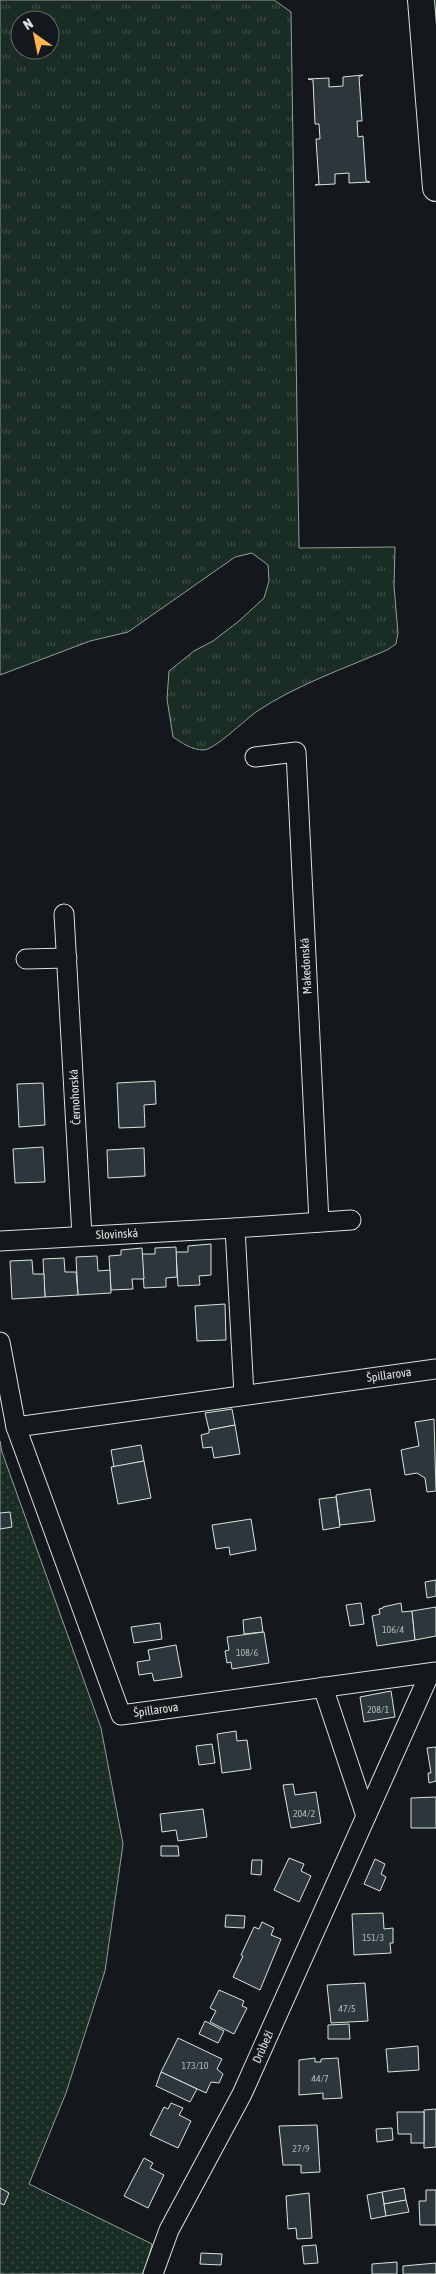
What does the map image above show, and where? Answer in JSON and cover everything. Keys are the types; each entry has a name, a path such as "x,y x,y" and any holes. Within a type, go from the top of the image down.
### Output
{"street":[{"path":"426,6 436,188"},
{"name":"Makedonská","path":"255,757 296,752 320,1222"},
{"name":"Černohorská","path":"64,914 82,1236"},
{"path":"26,959 67,958"},
{"name":"Slovinská","path":"0,1241 350,1220"},
{"path":"234,1228 244,1395"},
{"name":"Špillarova","path":"0,1342 16,1427 121,1715 433,1673"},
{"name":"Špillarova","path":"16,1427 436,1369"},
{"name":"Drůbeží","path":"155,2272 169,2230 242,2094 366,1816 433,1673"},
{"path":"324,1687 366,1816"}],"green space":[{"path":"0,0 274,0 291,12 299,548 395,547 394,586 398,633 396,644 387,650 303,686 271,702 222,740 204,750 187,746 173,737 167,699 169,671 194,651 213,641 264,598 269,581 268,565 252,553 235,557 128,632 90,641 0,675"},
{"path":"0,1441 2,1452 101,1728 123,1844 105,1971 66,2093 29,2184 152,2244 144,2274 0,2274"}],"building":[{"path":"363,75 359,77 362,121 357,121 358,137 363,136 366,181 370,182 349,183 349,173 335,174 335,184 315,185 319,184 316,139 320,139 319,124 315,124 313,80 308,79 329,78 329,87 343,86 343,77"},
{"path":"155,1081 156,1104 144,1105 145,1127 119,1128 117,1083"},
{"path":"43,1083 45,1125 19,1127 17,1084"},
{"path":"43,1147 45,1182 15,1183 13,1149"},
{"path":"144,1148 145,1176 108,1178 107,1150"},
{"path":"211,1244 211,1275 199,1276 200,1285 178,1286 176,1252 188,1252 188,1246"},
{"path":"176,1247 177,1277 166,1278 166,1287 144,1288 142,1254 155,1254 155,1248"},
{"path":"142,1248 144,1279 132,1279 133,1289 111,1290 109,1256 121,1255 121,1250"},
{"path":"97,1256 98,1271 110,1270 111,1293 78,1295 76,1257"},
{"path":"64,1258 65,1272 76,1272 78,1295 45,1297 43,1259"},
{"path":"32,1260 33,1274 44,1274 45,1297 12,1299 10,1261"},
{"path":"225,1304 226,1340 197,1341 195,1306"},
{"path":"232,1409 235,1425 209,1430 205,1413"},
{"path":"434,1419 436,1491 427,1492 425,1478 417,1473 405,1475 401,1450 419,1446 415,1422"},
{"path":"235,1425 240,1454 214,1458 212,1447 203,1448 201,1435 209,1433 209,1430"},
{"path":"141,1445 144,1461 114,1467 111,1450"},
{"path":"144,1461 151,1498 118,1504 111,1467"},
{"path":"370,1489 375,1521 340,1525 336,1495"},
{"path":"336,1497 340,1527 323,1530 319,1499"},
{"path":"10,1512 12,1527 0,1529 0,1513"},
{"path":"251,1519 256,1550 230,1555 229,1547 216,1549 212,1525"},
{"path":"436,1580 436,1596 427,1598 425,1582"},
{"path":"361,1603 364,1624 350,1626 346,1605"},
{"path":"401,1603 402,1612 412,1611 415,1640 377,1646 372,1616 380,1614 379,1609 383,1607"},
{"path":"436,1607 436,1636 415,1640 412,1611"},
{"path":"261,1617 263,1632 244,1634 243,1620"},
{"path":"160,1623 162,1639 134,1643 131,1627"},
{"path":"264,1632 269,1663 232,1669 231,1662 227,1663 225,1651 229,1650 227,1637"},
{"path":"176,1645 182,1677 154,1681 152,1673 139,1675 137,1662 150,1660 148,1650"},
{"path":"391,1691 395,1717 364,1722 360,1697"},
{"path":"236,1731 237,1741 247,1740 251,1769 222,1773 217,1734"},
{"path":"212,1744 215,1763 199,1765 196,1746"},
{"path":"436,1747 436,1781 429,1783 428,1773 431,1773 427,1748"},
{"path":"293,1784 295,1795 316,1792 321,1823 291,1828 283,1785"},
{"path":"436,1797 436,1828 411,1828 411,1798"},
{"path":"203,1809 207,1837 178,1841 176,1830 162,1832 160,1814"},
{"path":"161,1846 178,1846 179,1856 161,1856"},
{"path":"289,1858 304,1864 301,1871 311,1876 299,1902 274,1890"},
{"path":"375,1859 385,1864 381,1874 386,1877 380,1891 364,1884"},
{"path":"252,1860 262,1860 261,1875 251,1874"},
{"path":"383,1913 384,1929 393,1928 393,1943 390,1943 391,1953 354,1955 352,1914"},
{"path":"226,1915 245,1916 244,1928 225,1927"},
{"path":"262,1922 274,1928 271,1935 281,1939 260,1990 233,1977 254,1927 259,1929"},
{"path":"365,1983 368,2021 331,2023 327,1985"},
{"path":"219,1990 244,2001 242,2006 247,2008 234,2034 210,2022 216,2011 210,2008"},
{"path":"205,2021 224,2031 218,2043 199,2034"},
{"path":"349,2024 350,2039 328,2039 328,2025"},
{"path":"178,2038 222,2059 217,2069 223,2074 219,2083 211,2082 206,2093 161,2072"},
{"path":"418,2046 419,2070 388,2072 386,2049"},
{"path":"315,2058 315,2062 321,2062 321,2059 338,2058 342,2098 323,2099 323,2093 299,2095 299,2060"},
{"path":"161,2072 197,2089 190,2102 156,2086"},
{"path":"171,2103 183,2108 179,2115 191,2121 178,2148 150,2135 164,2107 168,2109"},
{"path":"436,2109 436,2147 424,2148 424,2110"},
{"path":"397,2112 424,2112 424,2143 411,2143 411,2134 398,2134"},
{"path":"317,2125 320,2172 301,2173 301,2165 283,2165 279,2126"},
{"path":"392,2128 393,2140 377,2142 376,2129"},
{"path":"144,2158 153,2163 150,2168 164,2175 148,2208 124,2196"},
{"path":"0,2188 9,2193 4,2205 0,2203"},
{"path":"404,2188 406,2200 384,2204 382,2192"},
{"path":"426,2190 436,2190 436,2225 420,2225 419,2201 426,2201"},
{"path":"382,2192 386,2216 371,2219 367,2195"},
{"path":"309,2193 312,2238 297,2239 296,2228 288,2229 286,2196"},
{"path":"406,2200 409,2212 386,2216 384,2204"},
{"path":"316,2245 318,2263 304,2264 302,2246"},
{"path":"201,2253 222,2254 221,2265 200,2264"},
{"path":"397,2262 397,2274 372,2274 372,2264"},
{"path":"436,2263 436,2274 403,2274 403,2266"}]}
